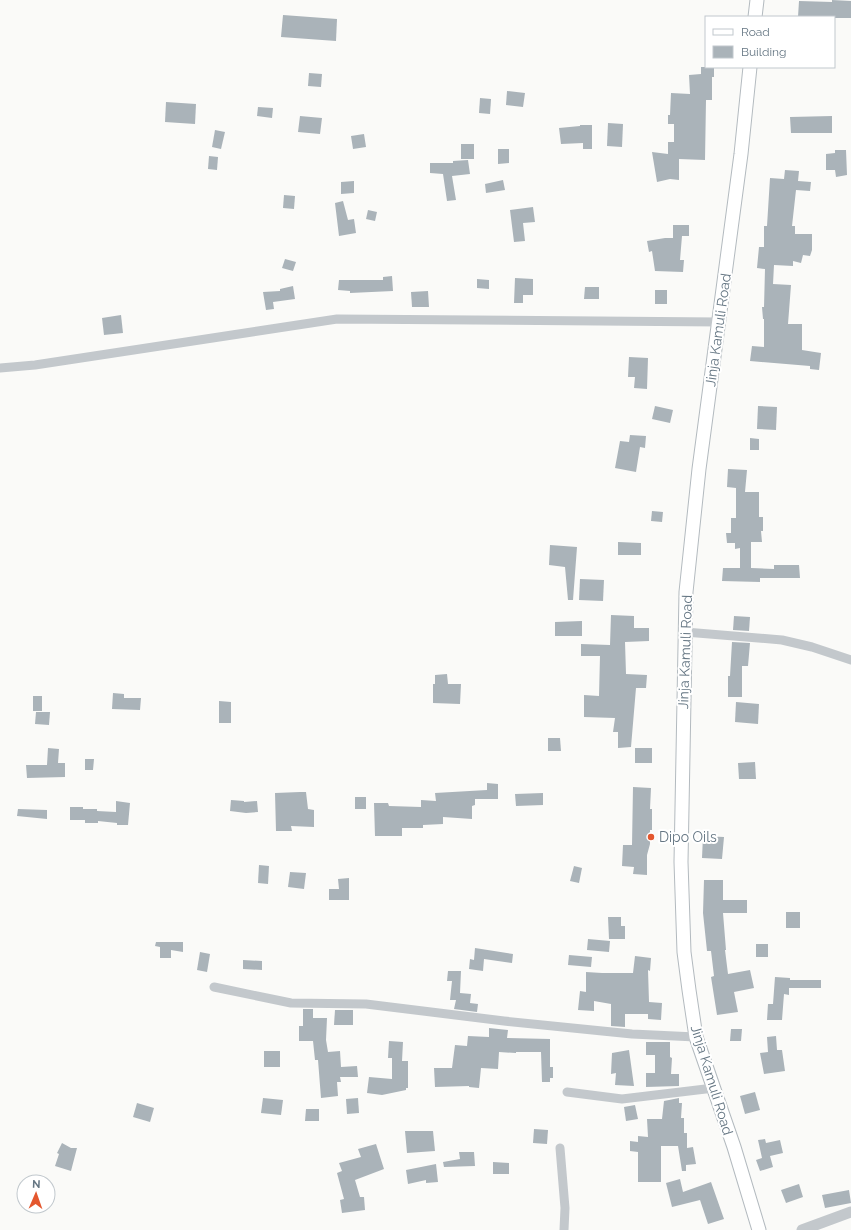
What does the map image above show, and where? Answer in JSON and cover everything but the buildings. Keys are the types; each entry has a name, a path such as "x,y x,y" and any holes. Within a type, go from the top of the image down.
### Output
{"main road":[{"path":"755,16 757,0"},
{"name":"Jinja Kamuli Road","path":"750,68 741,154 699,477 686,592 681,862 684,952 696,1037 714,1088 759,1230"}],"street":[{"path":"0,368 35,365 337,319 719,322"},
{"path":"685,632 782,640 812,646 851,660"},
{"path":"214,987 291,1003 366,1004 504,1022 632,1034 696,1037"},
{"path":"567,1092 622,1099 714,1088"},
{"path":"560,1148 565,1208 564,1230"},
{"path":"802,1230 851,1212"}],"place":[{"name":"Dipo Oils","path":"651,837"}]}
